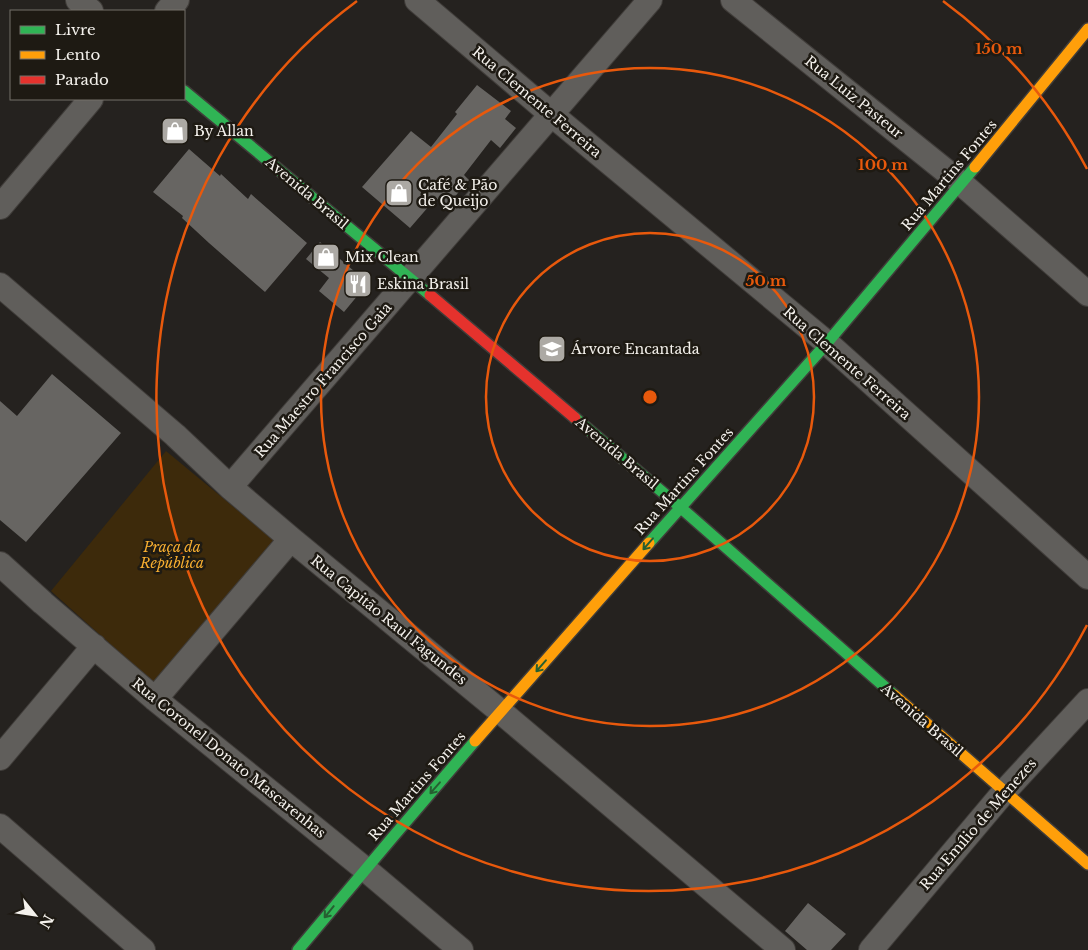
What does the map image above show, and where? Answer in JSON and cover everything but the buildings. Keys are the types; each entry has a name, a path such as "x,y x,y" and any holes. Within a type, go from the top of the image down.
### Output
{"street":[{"path":"78,0 90,10"},
{"path":"168,10 177,0"},
{"name":"Rua Clemente Ferreira","path":"417,0 827,343 1088,577"},
{"name":"Rua Maestro Francisco Gaia","path":"230,487 650,0"},
{"name":"Rua Luiz Pasteur","path":"733,0 962,184 1088,294"},
{"name":"Rua Martins Fontes","path":"298,950 365,869 501,712 680,507 827,343 962,184 1088,28"},
{"name":"Avenida Brasil","path":"185,92 410,278 680,507 1088,864"},
{"path":"0,207 91,100"},
{"name":"Rua Capitão Raul Fagundes","path":"0,285 175,435 230,487 290,539 501,712 783,950"},
{"path":"155,699 290,539"},
{"name":"Rua Coronel Donato Mascarenhas","path":"0,564 155,699 365,869 461,950"},
{"path":"0,758 94,646"},
{"name":"Rua Emílio de Menezes","path":"871,950 1004,792 1088,701"},
{"path":"0,826 143,950"}],"green space":[{"name":"Praça da República","path":"166,451 276,542 155,684 51,591"}],"traffic: fast":[{"path":"185,92 430,295"},
{"path":"649,543 827,343 975,167"},
{"path":"575,418 680,507 894,695"},
{"path":"298,950 475,741"}],"traffic: slow":[{"path":"975,167 1088,29"},
{"path":"475,741 649,543"},
{"path":"894,695 1088,864"}],"traffic: jam":[{"path":"430,295 575,418"}],"place":[{"name":"By Allan","path":"175,131"},
{"name":"Café & Pão de Queijo","path":"399,193"},
{"name":"Mix Clean","path":"326,257"},
{"name":"Eskina Brasil","path":"358,284"},
{"name":"Árvore Encantada","path":"552,349"}]}
